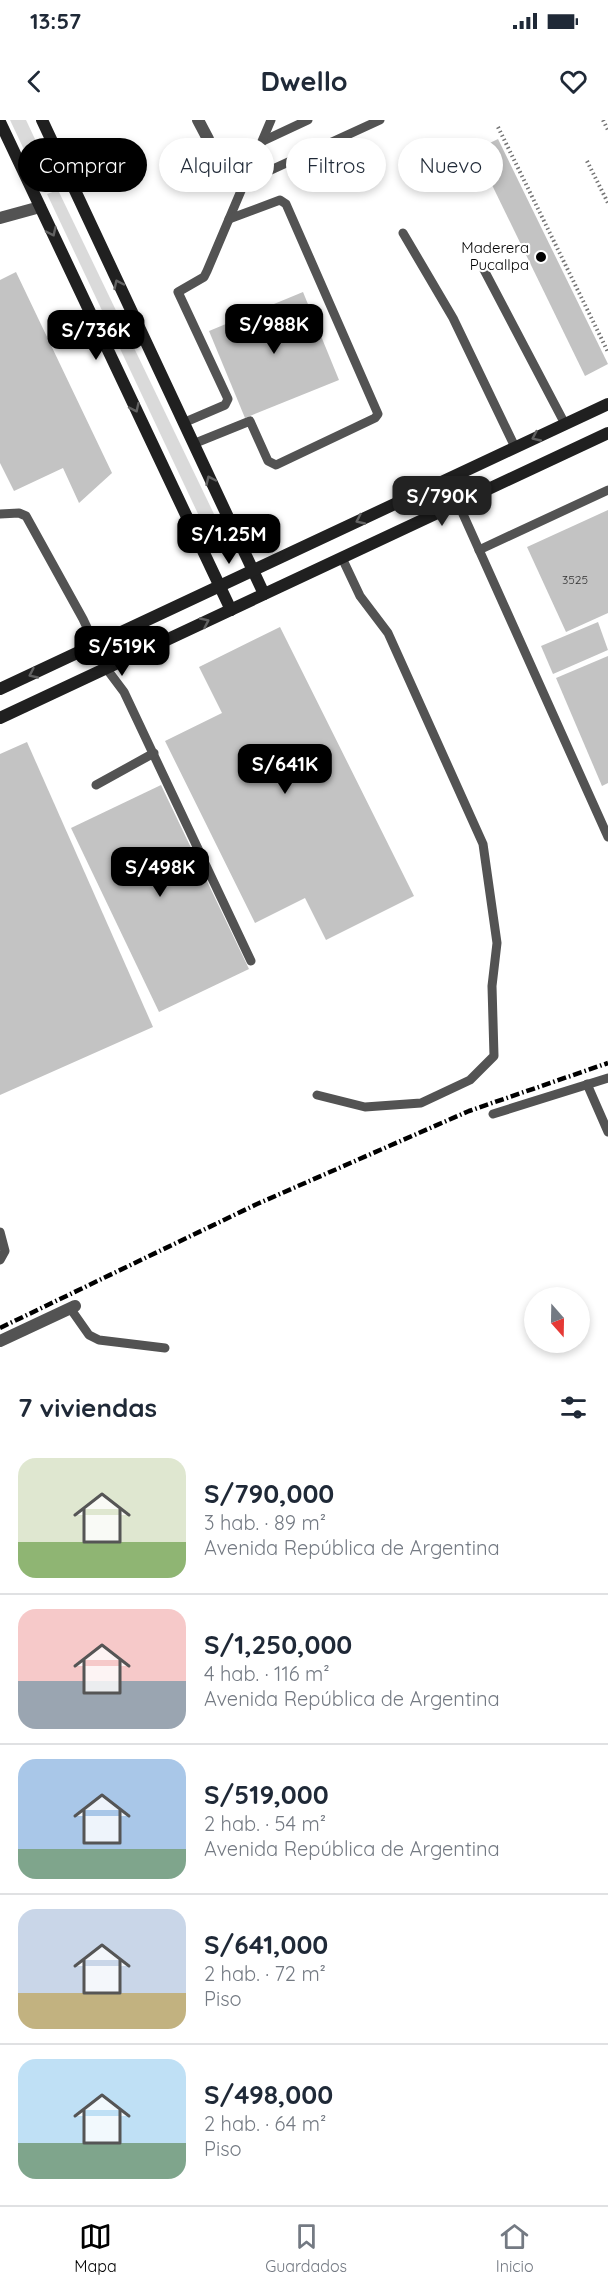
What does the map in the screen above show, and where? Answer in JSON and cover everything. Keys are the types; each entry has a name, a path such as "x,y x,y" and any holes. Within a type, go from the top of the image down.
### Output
{"main road":[{"path":"42,120 264,594"},
{"path":"0,122 231,610"},
{"path":"0,689 608,404"},
{"path":"0,718 608,433"}],"street":[{"path":"198,120 207,138"},
{"path":"0,218 40,207"},
{"path":"0,1341 72,1307"}],"lane":[{"path":"264,138 272,120"},
{"path":"269,138 308,120"},
{"path":"274,169 380,120"},
{"path":"183,423 227,402 178,292 204,277 243,192"},
{"path":"193,444 250,422 268,461 276,465 375,418 378,414 286,204 280,200 230,219"},
{"path":"403,233 453,318 515,447"},
{"path":"483,268 565,424"},
{"path":"479,550 608,490"},
{"path":"458,503 608,837"},
{"path":"0,514 18,513 26,516 106,668 124,692 252,961"},
{"path":"317,1095 365,1107 421,1103 470,1080 494,1056 492,986 497,943 483,844 388,633 360,596 342,558"},
{"path":"96,785 154,753"},
{"path":"493,1114 608,1078"},
{"path":"586,1084 608,1132"},
{"path":"0,1232 5,1251 0,1260"},
{"path":"72,1307 89,1335 99,1340 165,1348"}],"path":[{"path":"603,120 608,130"},
{"path":"498,127 608,352"},
{"path":"587,161 608,203"}],"shaded area":[{"path":"10,120 26,120 34,138 18,138"},
{"path":"59,192 214,514 200,518 47,194"}],"building":[{"name":"Maderera Pucallpa","path":"503,149 608,364 585,376 495,192 503,192"},
{"path":"16,272 112,473 79,503 63,468 14,491 0,463 0,280"},
{"path":"303,292 339,380 245,418 209,331"},
{"path":"608,510 608,613 566,632 527,547"},
{"path":"598,622 608,650 553,674 541,646"},
{"path":"280,627 414,896 326,940 305,898 255,923 165,741 222,713 199,667"},
{"path":"608,656 608,783 602,786 556,678"},
{"path":"27,742 153,1027 0,1095 0,754"},
{"path":"161,785 249,969 159,1012 71,828"}],"railway":[{"path":"0,1328 257,1204 469,1111 608,1063"}],"place":[{"name":"Maderera Pucallpa","path":"541,257"}]}
